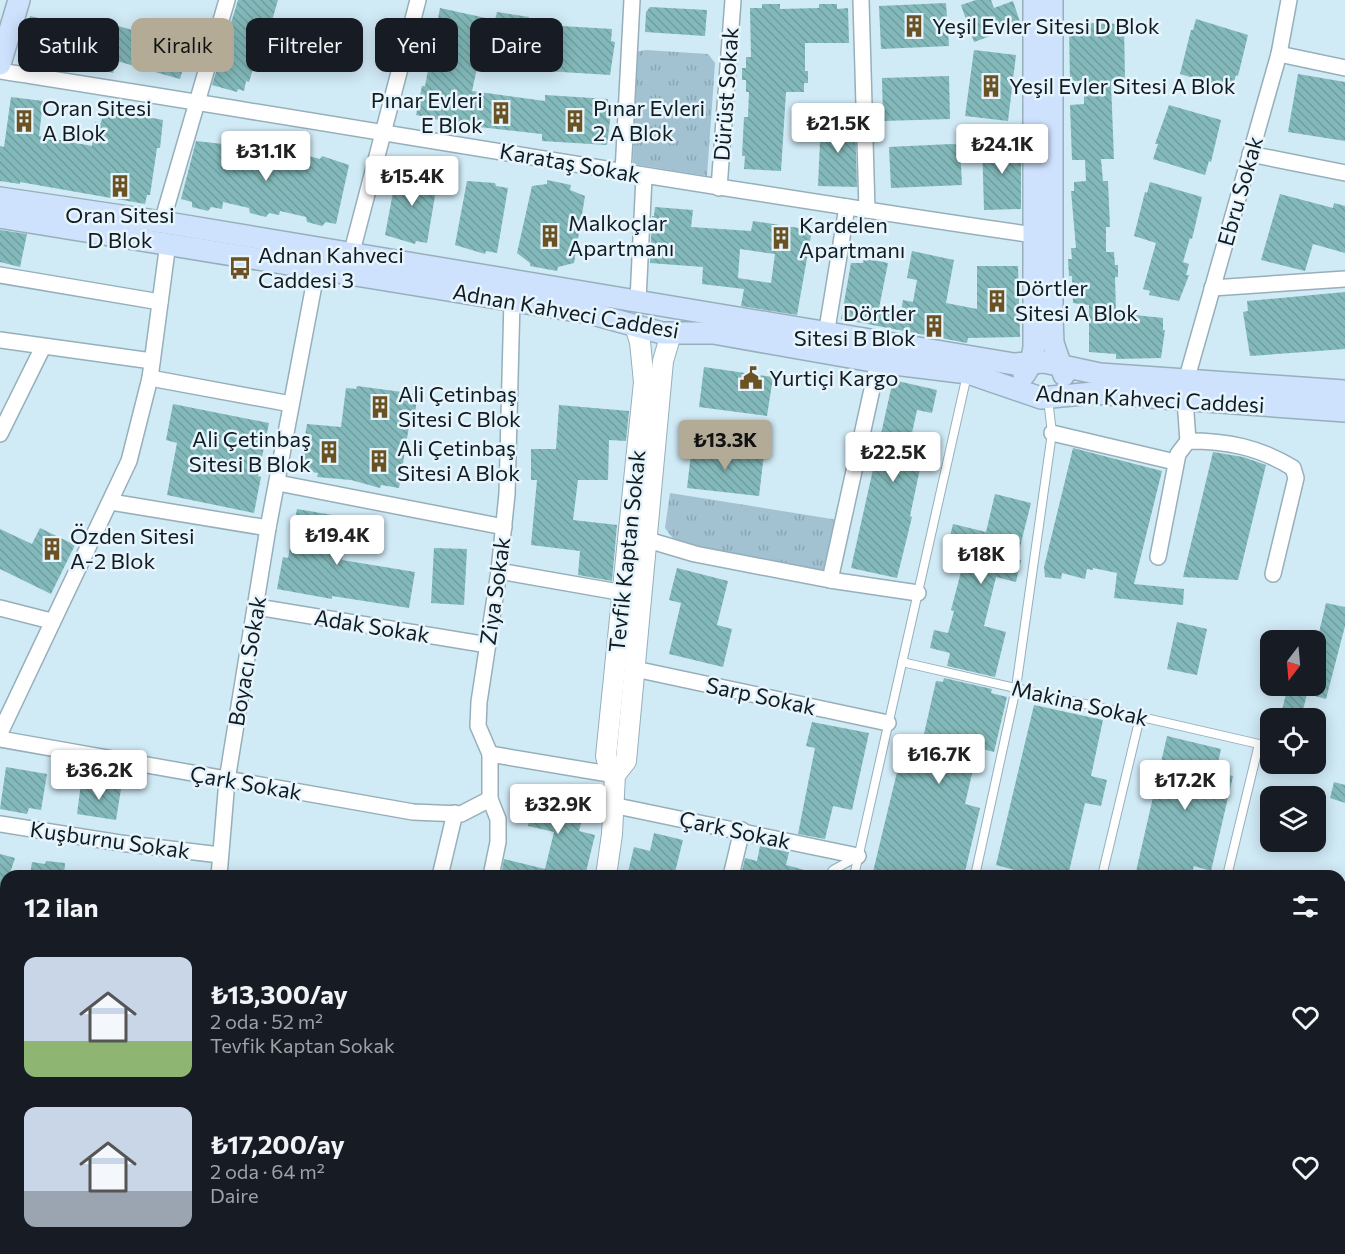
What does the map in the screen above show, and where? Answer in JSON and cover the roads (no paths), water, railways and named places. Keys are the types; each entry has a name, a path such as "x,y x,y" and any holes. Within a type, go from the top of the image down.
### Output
{"main road":[{"path":"0,64 19,0"},
{"path":"1026,392 1023,379 1031,364 1034,347 1034,0"},
{"path":"1052,0 1052,317 1053,343 1065,380 1064,389 1054,396"},
{"name":"Adnan Kahveci Caddesi","path":"0,198 162,222 351,255 638,300 826,335 1014,364 1044,362 1185,391 1345,411"},
{"name":"Adnan Kahveci Caddesi","path":"0,217 589,313 671,334 713,333 878,362 968,374 1026,392 1054,396 1185,391 1345,391"},
{"path":"635,326 633,316 638,300"},
{"path":"671,334 681,321 679,308"}],"street":[{"path":"162,222 195,102 227,0"},
{"path":"351,255 417,0"},
{"path":"623,173 632,0"},
{"name":"Dürüst Sokak","path":"719,188 733,0"},
{"path":"861,0 867,210"},
{"name":"Ebru Sokak","path":"1188,441 1185,391 1279,54 1289,0"},
{"path":"1279,54 1345,68"},
{"name":"Karataş Sokak","path":"0,71 383,131 644,177 1034,235"},
{"path":"1250,154 1345,173"},
{"path":"638,300 644,177"},
{"path":"826,335 847,207"},
{"path":"0,733 51,621 129,461 150,378 168,243"},
{"name":"Boyacı Sokak","path":"219,870 226,780 257,607 268,528 317,269"},
{"path":"0,275 160,302"},
{"path":"1212,288 1345,279"},
{"name":"Ziya Sokak","path":"491,870 498,842 498,819 490,798 490,754 478,726 479,702 504,527 512,301"},
{"name":"Tevfik Kaptan Sokak","path":"615,775 606,756 644,382 640,342 635,326"},
{"name":"Tevfik Kaptan Sokak","path":"607,870 612,834 615,775 626,761 663,361 671,334"},
{"path":"0,340 152,361"},
{"path":"0,434 43,347"},
{"path":"830,580 878,362"},
{"path":"150,378 291,404"},
{"path":"1052,433 1174,462"},
{"path":"1158,557 1174,462 1188,441 1215,441 1268,452 1293,468 1296,478 1273,574"},
{"path":"278,483 504,527"},
{"path":"111,502 268,528"},
{"path":"648,540 695,554 830,580 918,593"},
{"path":"499,571 624,593"},
{"name":"Adak Sokak","path":"257,607 488,645"},
{"path":"0,608 51,621"},
{"name":"Sarp Sokak","path":"635,669 888,723"},
{"name":"Çark Sokak","path":"0,739 413,812 455,813 478,807 490,798"},
{"path":"490,754 615,775"},
{"name":"Çark Sokak","path":"612,805 742,830 858,856"},
{"path":"441,870 455,813"},
{"name":"Kuşburnu Sokak","path":"0,824 219,855"},
{"path":"732,870 742,830"}],"lane":[{"path":"855,870 968,374"},
{"path":"976,870 1016,688 1052,433 1054,396"},
{"name":"Makina Sokak","path":"902,662 1258,744 1228,870"},
{"path":"1103,870 1140,717"},
{"path":"833,870 858,856"}],"place":[{"name":"Yeşil Evler Sitesi D Blok","path":"914,26"},
{"name":"Yeşil Evler Sitesi A Blok","path":"991,86"},
{"name":"Pınar Evleri E Blok","path":"501,113"},
{"name":"Oran Sitesi A Blok","path":"24,121"},
{"name":"Pınar Evleri 2 A Blok","path":"575,121"},
{"name":"Oran Sitesi D Blok","path":"120,186"},
{"name":"Malkoçlar Apartmanı","path":"550,236"},
{"name":"Kardelen Apartmanı","path":"781,238"},
{"name":"Adnan Kahveci Caddesi 3","path":"240,268"},
{"name":"Dörtler Sitesi A Blok","path":"997,301"},
{"name":"Dörtler Sitesi B Blok","path":"934,326"},
{"name":"Yurtiçi Kargo","path":"751,378"},
{"name":"Ali Çetinbaş Sitesi C Blok","path":"380,407"},
{"name":"Ali Çetinbaş Sitesi B Blok","path":"329,452"},
{"name":"Ali Çetinbaş Sitesi A Blok","path":"379,461"},
{"name":"Özden Sitesi A-2 Blok","path":"52,549"}]}
